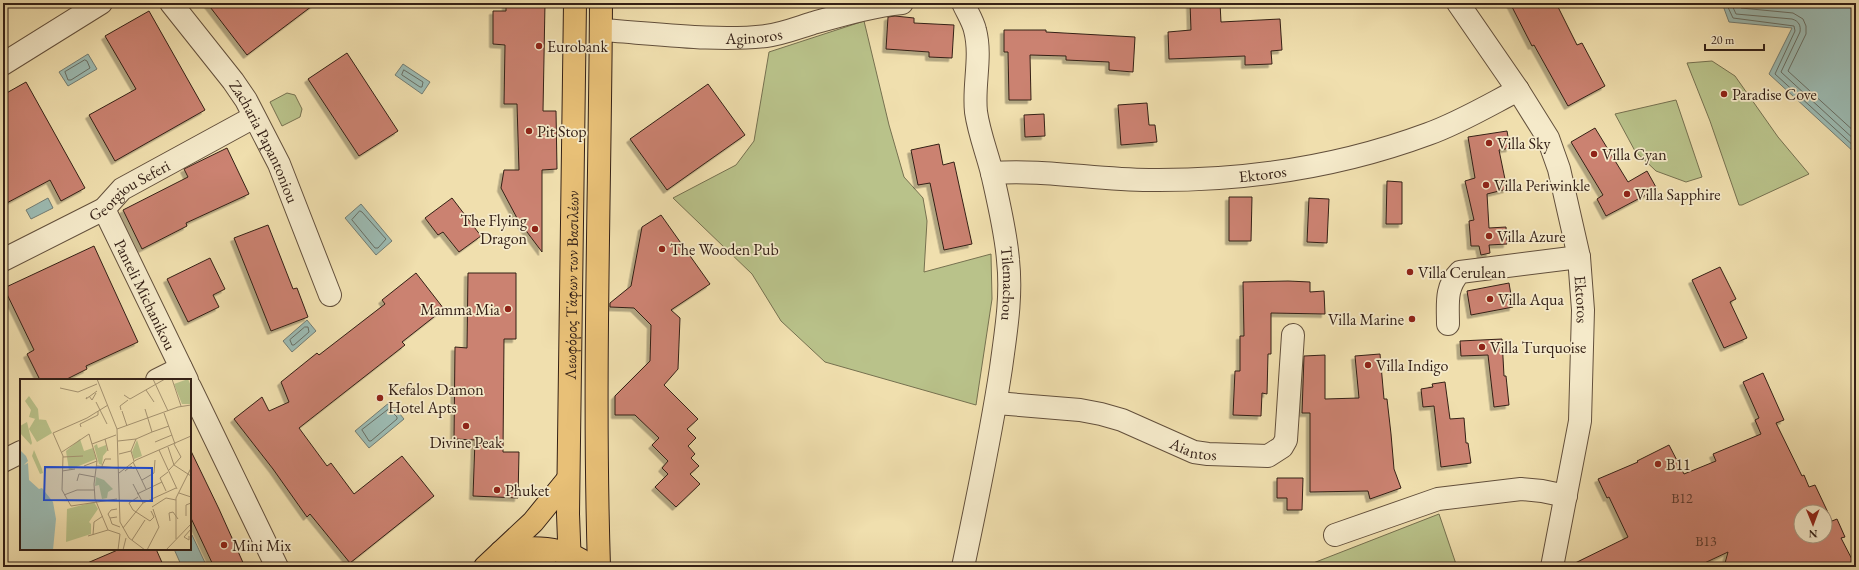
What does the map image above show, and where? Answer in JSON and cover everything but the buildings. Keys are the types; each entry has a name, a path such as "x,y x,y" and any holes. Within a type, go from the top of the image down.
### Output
{"main road":[{"name":"Λεωφόρος Τάφων των Βασιλέων","path":"569,560 568,479 575,3"},
{"name":"Λεωφόρος Τάφων των Βασιλέων","path":"599,567 597,513 601,3"},
{"path":"504,559 568,479"},
{"path":"484,567 504,559 514,549 541,547 569,560 593,567"},
{"path":"504,559 528,565 546,567"}],"street":[{"path":"3,64 101,3"},
{"name":"Zacharia Papantoniou","path":"171,3 233,81 246,100 279,164 330,295"},
{"name":"Aginoros","path":"601,30 700,36 766,36 782,33 862,9 902,3"},
{"name":"Tilemachou","path":"962,3 975,30 977,51 975,97 976,111 992,173 1008,258 1010,283 1009,310 996,403 963,567"},
{"name":"Ektoros","path":"1458,3 1518,90 1544,132 1554,152 1560,169 1579,257 1583,310 1580,415 1577,440 1552,567"},
{"name":"Ektoros","path":"992,173 1012,172 1113,180 1150,180 1261,175 1297,170 1334,162 1429,134 1477,112 1518,90"},
{"name":"Georgiou Seferi","path":"3,260 104,210 122,188 254,117"},
{"name":"Panteli Michanikou","path":"104,210 186,378"},
{"path":"1448,324 1448,293 1452,280 1460,272 1579,257"},
{"name":"Aiantos","path":"996,403 1080,410 1122,420 1194,452 1268,456 1282,447 1286,440 1293,335"},
{"path":"172,379 186,378"},
{"name":"Panteli Michanikou","path":"191,388 277,567"},
{"path":"3,461 20,452"},
{"path":"1335,535 1438,499 1521,489 1542,491 1566,496"}],"green space":[{"path":"864,21 889,125 904,177 923,198 927,221 924,272 991,254 992,299 976,405 825,362 781,321 752,274 673,198 736,165 754,141 769,52"},
{"path":"1712,61 1735,76 1778,137 1809,174 1742,205 1739,205 1710,121 1687,63"},
{"path":"287,93 295,95 302,109 300,117 282,126 270,102"},
{"path":"1676,100 1702,177 1686,182 1656,171 1635,151 1615,114"},
{"path":"1439,514 1457,567 1303,567"}],"water":[{"path":"1722,3 1856,3 1856,154 1769,74 1792,28 1729,22"},
{"path":"88,54 97,69 68,86 59,72"},
{"path":"403,64 430,82 422,94 395,75"},
{"path":"48,198 53,208 31,219 26,210"},
{"path":"361,204 392,241 376,255 345,218"},
{"path":"307,320 316,331 292,352 283,341"},
{"path":"390,402 404,419 369,448 355,431"},
{"path":"191,536 207,567 182,567 174,550 191,550"}],"place":[{"name":"Eurobank","path":"539,46"},
{"name":"Paradise Cove","path":"1724,94"},
{"name":"Pit Stop","path":"529,131"},
{"name":"Villa Sky","path":"1489,143"},
{"name":"Villa Cyan","path":"1594,154"},
{"name":"Villa Periwinkle","path":"1486,185"},
{"name":"Villa Sapphire","path":"1627,194"},
{"name":"The Flying Dragon","path":"535,229"},
{"name":"Villa Azure","path":"1489,236"},
{"name":"The Wooden Pub","path":"662,249"},
{"name":"Villa Cerulean","path":"1410,272"},
{"name":"Villa Aqua","path":"1490,299"},
{"name":"Mamma Mia","path":"508,309"},
{"name":"Villa Marine","path":"1412,319"},
{"name":"Villa Turquoise","path":"1482,347"},
{"name":"Villa Indigo","path":"1368,365"},
{"name":"Kefalos Damon Hotel Apts","path":"380,398"},
{"name":"Divine Peak","path":"466,426"},
{"name":"B11","path":"1658,464"},
{"name":"Phuket","path":"497,490"},
{"name":"Mini Mix","path":"224,545"}]}
